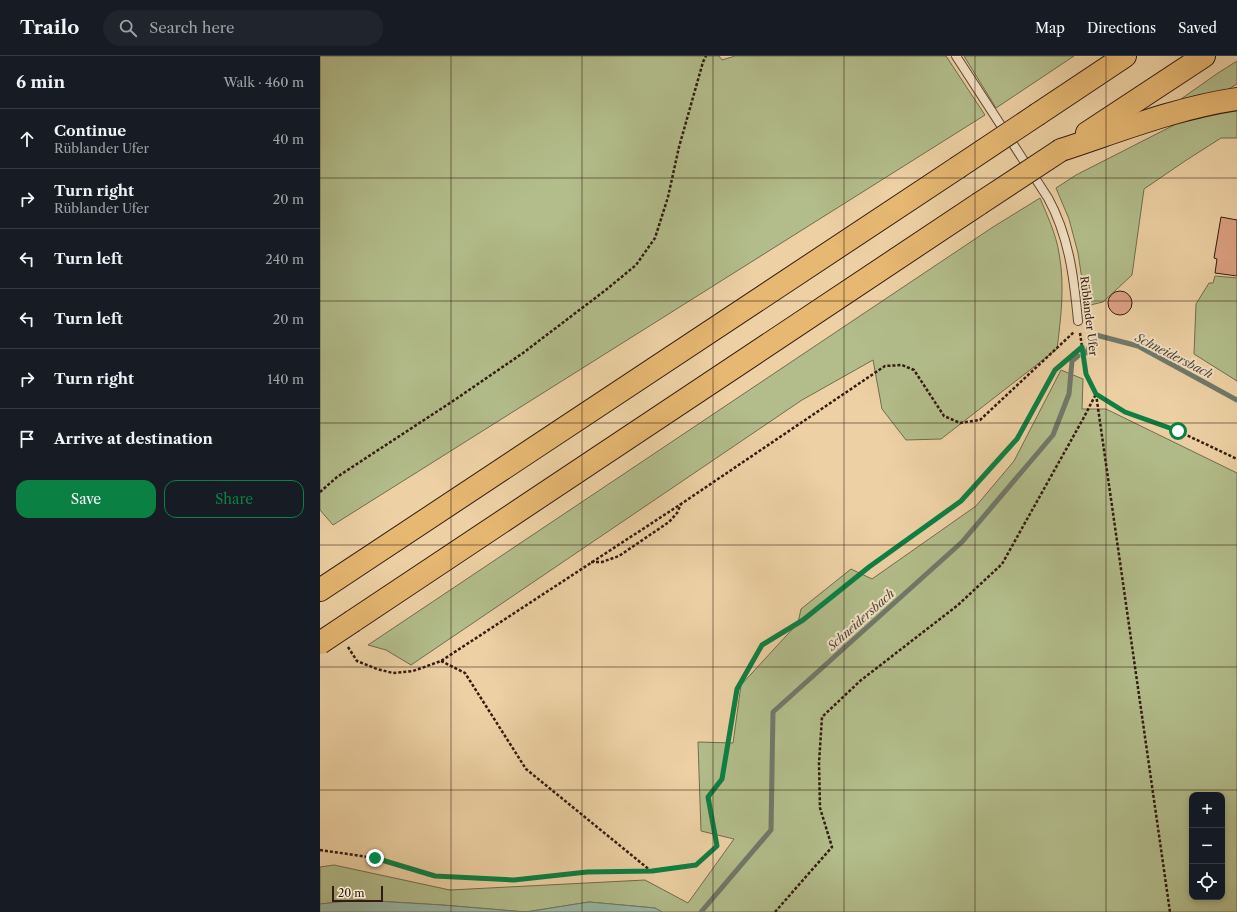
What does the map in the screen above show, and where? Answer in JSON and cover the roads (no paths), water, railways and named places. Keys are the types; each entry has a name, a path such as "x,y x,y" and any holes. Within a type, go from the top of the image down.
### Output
{"highway":[{"path":"1095,75 1117,56"},
{"path":"324,587 1125,56"},
{"path":"320,644 979,204 1204,56"},
{"path":"1061,150 1150,120 1188,109 1237,99"}],"lane":[{"name":"Rüblander Ufer","path":"956,56 1048,198 1062,227 1072,266 1078,324"}],"waterway":[{"name":"Schneidersbach","path":"1086,353 1096,335 1138,346 1237,400"},
{"name":"Schneidersbach","path":"701,912 771,830 773,712 962,542 1053,435 1069,394 1072,361 1078,356"}]}
